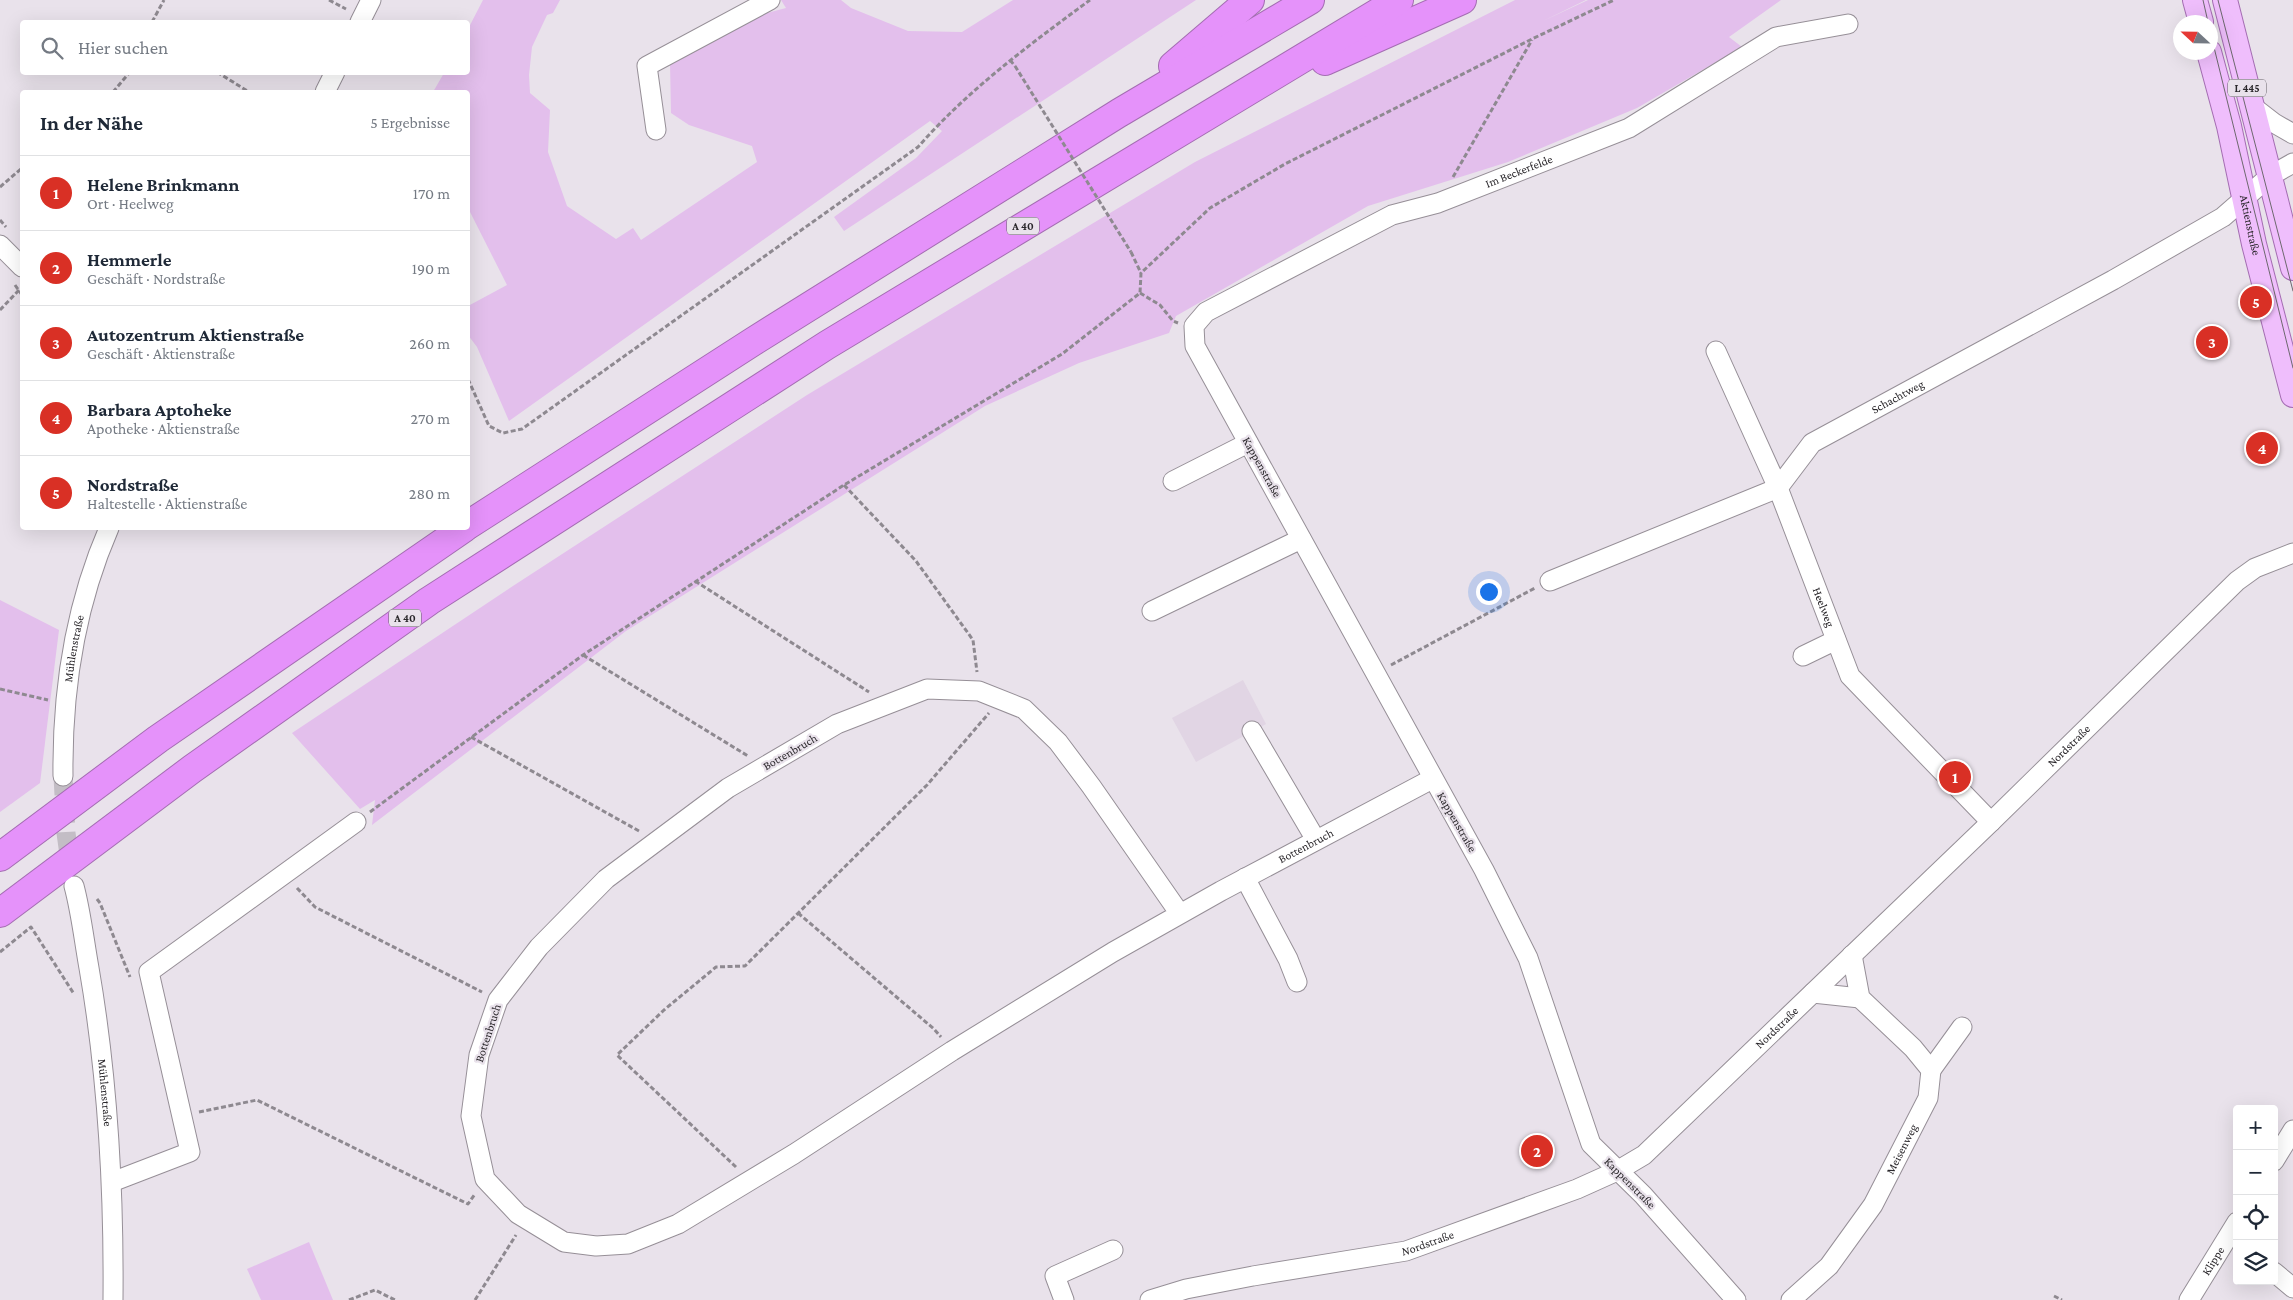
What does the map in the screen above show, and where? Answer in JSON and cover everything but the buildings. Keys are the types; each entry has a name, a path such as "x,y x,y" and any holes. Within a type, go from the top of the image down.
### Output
{"highway":[{"path":"1119,113 1250,0"},
{"path":"470,524 754,341 1119,113 1310,0"},
{"name":"A 40","path":"0,913 192,769 429,601 826,345 1399,0"},
{"path":"1220,107 1462,0"},
{"path":"0,857 158,739 461,530"}],"main road":[{"path":"2195,0 2199,15"},
{"name":"L 445","path":"2225,0 2293,268"},
{"name":"Aktienstraße","path":"2211,60 2245,198 2254,244 2293,395"}],"street":[{"path":"361,20 371,0"},
{"path":"656,130 647,66 770,0"},
{"name":"Im Beckerfelde","path":"1194,326 1206,312 1383,219 1438,203 1629,128 1776,37 1848,24"},
{"path":"326,90 334,75"},
{"path":"2252,106 2274,123 2293,134"},
{"name":"Schachtweg","path":"1778,488 1812,443 2113,280 2223,217 2270,176 2293,163"},
{"path":"0,245 20,265"},
{"name":"Kappenstraße","path":"1194,326 1195,346 1374,674 1484,870 1528,958 1591,1144 1643,1195 1736,1300"},
{"name":"Heelweg","path":"1716,351 1778,488 1850,676 1991,822"},
{"path":"1173,481 1248,443"},
{"path":"1550,581 1778,488"},
{"name":"Mühlenstraße","path":"63,776 62,740 68,671 88,585 108,530"},
{"path":"1152,611 1301,539"},
{"name":"Nordstraße","path":"1155,1299 1253,1276 1406,1252 1577,1189 1618,1172 1644,1155 1991,822 2237,581 2255,568 2293,553"},
{"path":"1803,656 1836,640"},
{"name":"Bottenbruch","path":"1180,914 1058,742 1024,709 979,691 926,689 837,724 728,788 606,879 539,947 498,1000 479,1055 471,1116 485,1179 527,1221 564,1242 596,1246 628,1244 678,1224 750,1181 952,1051 1113,952 1245,878 1432,779"},
{"path":"1252,731 1316,840"},
{"path":"112,1182 190,1152 148,972 356,822"},
{"path":"1245,878 1288,959 1297,982"},
{"name":"Mühlenstraße","path":"75,889 97,1011 108,1104 112,1182 113,1300"},
{"path":"1852,955 1860,998 1913,1048 1931,1070 1962,1027"},
{"path":"1812,993 1860,998"},
{"name":"Meisenweg","path":"1791,1300 1829,1266 1873,1205 1928,1098 1931,1070"},
{"path":"2278,1154 2293,1130"},
{"name":"Klippe","path":"2189,1300 2232,1242"},
{"path":"1064,1300 1055,1276 1113,1250"}],"path":[{"path":"153,20 164,0"},
{"path":"470,383 489,426 503,432 522,429 918,147 943,118 1010,60 1090,0"},
{"path":"1141,273 1210,208 1285,164 1532,39 1614,0"},
{"path":"1438,203 1532,39"},
{"path":"356,822 583,655 844,484 1062,354 1140,293 1141,273 1131,252 1010,60"},
{"path":"115,90 127,75"},
{"path":"222,75 246,90"},
{"path":"0,188 20,170"},
{"path":"0,310 19,290"},
{"path":"1140,293 1160,305 1173,321 1194,326"},
{"path":"844,484 916,561 973,640 979,691"},
{"path":"695,581 888,704"},
{"path":"1374,674 1550,581"},
{"path":"583,655 765,766"},
{"path":"0,689 42,697"},
{"path":"750,1181 617,1055 664,1010 716,968 745,966 927,785 1000,700"},
{"path":"472,737 657,841"},
{"path":"285,874 315,907 498,1000"},
{"path":"75,889 95,897 100,903 129,978 148,972"},
{"path":"798,913 934,1029 952,1051"},
{"path":"0,952 31,927 71,992 97,1011"},
{"path":"182,1116 257,1100 468,1204 485,1179"},
{"path":"475,1300 503,1254 527,1221"},
{"path":"349,1300 375,1290 395,1300"},
{"path":"2054,1296 2062,1300"}],"shaded area":[{"path":"483,0 560,0 553,13 547,15 532,47 529,75 530,93 550,110 548,152 567,206 616,239 633,228 641,240 757,162 752,146 689,125 671,113 670,63 767,13 786,8 781,0 841,0 851,8 908,31 962,32 1013,0 1196,0 844,231 834,217 916,158 942,131 930,121 509,421 477,347 470,338 470,305 507,285 470,212 470,90 434,90 443,75 470,75 470,25"},
{"path":"1515,0 1586,0 1543,21 1588,0 1781,0 1729,37 1742,47 1637,108 1508,162 1368,206 1176,316 1169,333 1079,363 985,406 626,631 372,825 375,800 360,809 292,733 516,584 807,395 1195,162"},
{"path":"0,600 59,630 40,783 0,812"},
{"path":"1243,680 1266,724 1196,762 1172,718"},
{"path":"309,1242 333,1300 261,1300 247,1269"}],"tunnel":[{"path":"63,776 66,833 71,869"}],"tram line":[{"path":"2203,0 2206,15"},
{"path":"2218,0 2293,291"},
{"path":"2217,60 2293,368"}],"place":[{"name":"Nordstraße","path":"2256,302"},
{"name":"Autozentrum Aktienstraße","path":"2212,342"},
{"name":"Barbara Aptoheke","path":"2262,448"},
{"name":"Helene Brinkmann","path":"1955,777"},
{"name":"Hemmerle","path":"1537,1151"}]}
